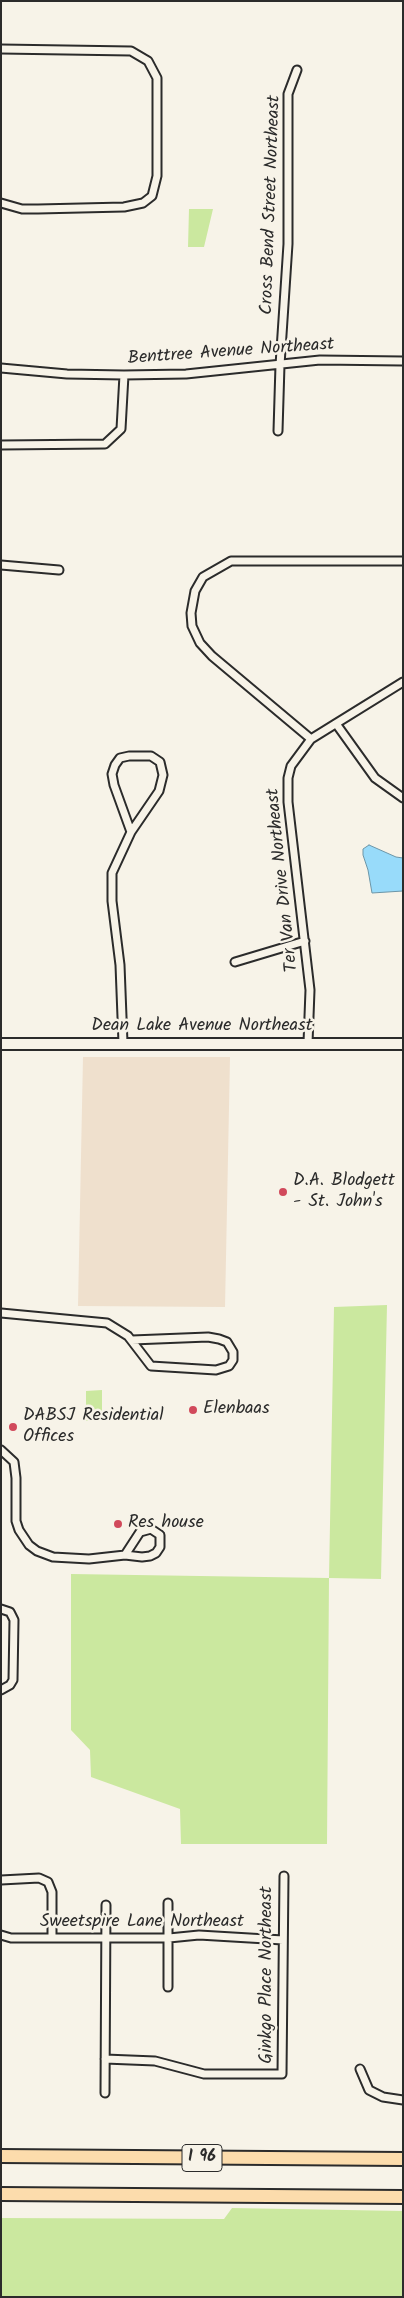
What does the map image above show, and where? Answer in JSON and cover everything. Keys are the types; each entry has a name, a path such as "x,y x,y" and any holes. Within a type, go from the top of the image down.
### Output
{"highway":[{"name":"I 96","path":"1,2156 403,2159"},
{"name":"I 96","path":"1,2194 403,2197"}],"main road":[{"name":"Dean Lake Avenue Northeast","path":"1,1044 403,1044"}],"street":[{"path":"1,50 131,51 148,61 157,78 157,176 152,196 143,203 124,207 22,209 1,203"},
{"name":"Cross Bend Street Northeast","path":"278,431 280,365 288,244 288,94 297,70"},
{"name":"Benttree Avenue Northeast","path":"1,368 67,374 186,374 320,360 403,360"},
{"path":"1,445 105,444 121,429 124,375"},
{"path":"311,738 212,656 200,643 192,626 191,613 196,591 203,577 231,561 403,561"},
{"path":"5,565 59,570"},
{"name":"Ter Van Drive Northeast","path":"308,1043 310,990 288,802 288,778 291,766 311,738 337,724 403,682"},
{"path":"337,724 374,778 403,798"},
{"path":"123,1043 120,966 112,901 112,873 132,832 160,791 163,775 160,762 151,756 120,758 112,774 114,785 132,832"},
{"path":"235,962 305,941"},
{"path":"1,1313 106,1323 132,1340 152,1366 216,1370 229,1366 232,1360 232,1352 227,1342 219,1339 208,1337 132,1340"},
{"path":"1,1450 14,1462 16,1521 18,1530 29,1545 44,1555 53,1557 89,1559 125,1555 150,1556 160,1547 160,1535 151,1529 140,1532 125,1555"},
{"path":"1,1609 10,1612 14,1620 13,1680 10,1685 1,1690"},
{"name":"Ginkgo Place Northeast","path":"105,2059 155,2061 204,2074 282,2074 284,1876"},
{"path":"1,1880 39,1878 48,1882 52,1892 52,1938"},
{"path":"168,1903 168,1987"},
{"path":"105,2093 106,1905"},
{"name":"Sweetspire Lane Northeast","path":"1,1935 11,1938 169,1938 199,1935 283,1940"},
{"path":"360,2070 369,2090 383,2096 403,2100"}],"shaded area":[{"path":"83,1057 230,1057 225,1307 78,1306"}],"green space":[{"path":"189,209 213,209 204,247 188,247"},
{"path":"387,1305 381,1579 329,1578 334,1307"},
{"path":"102,1390 102,1420 86,1421 86,1391"},
{"path":"71,1574 329,1578 327,1844 181,1844 180,1809 91,1777 90,1750 71,1730"},
{"path":"232,2208 403,2211 403,2297 1,2297 1,2218 224,2219"}],"water":[{"path":"369,845 396,857 403,858 403,891 372,893 363,855 363,849"}],"place":[{"name":"D.A. Blodgett - St. John's","path":"283,1192"},
{"name":"Elenbaas","path":"193,1410"},
{"name":"DABSJ Residential Offices","path":"13,1427"},
{"name":"Res house","path":"118,1524"}]}
